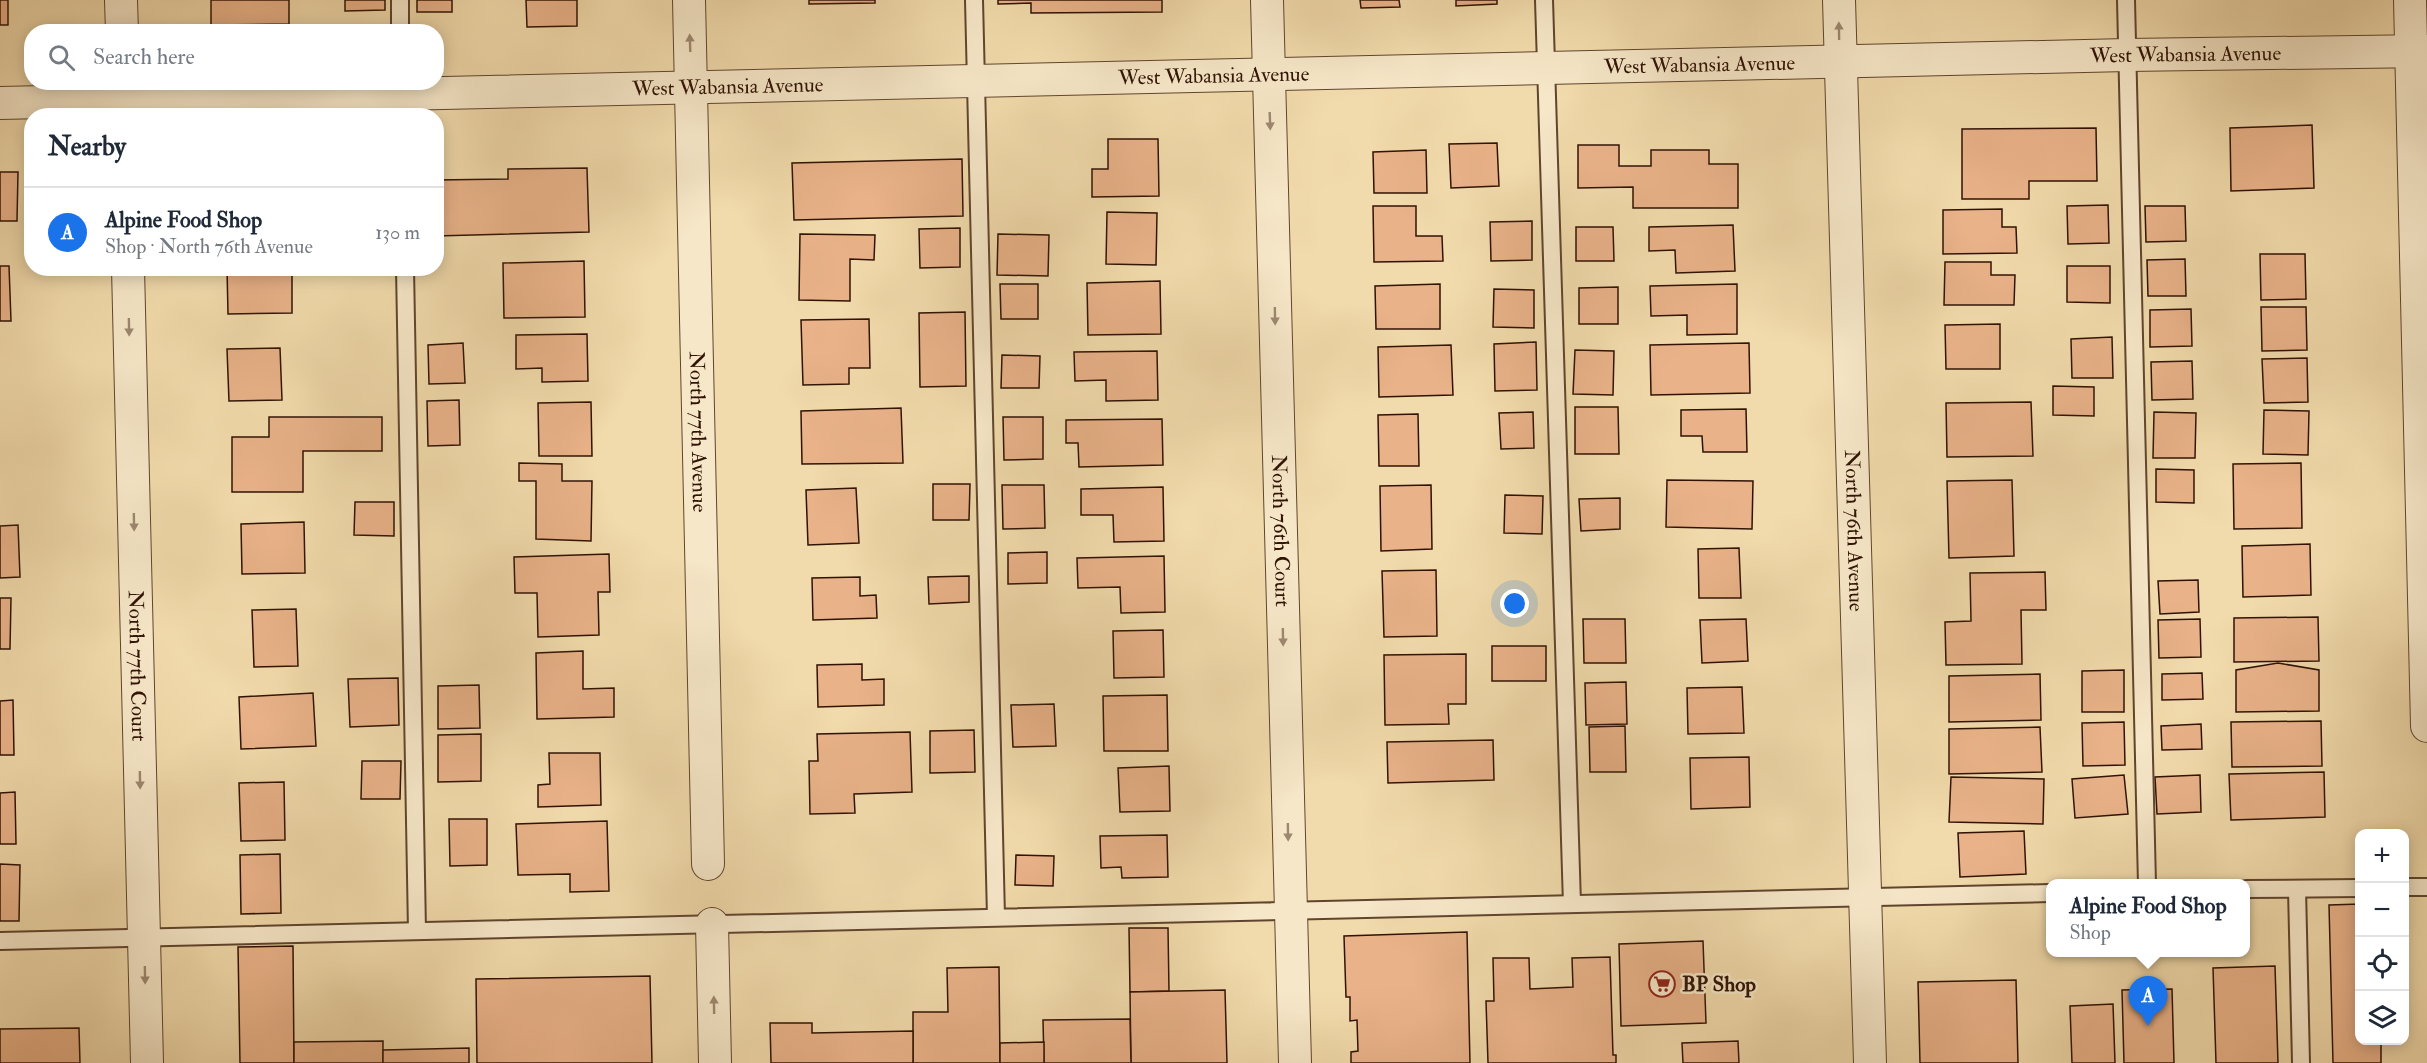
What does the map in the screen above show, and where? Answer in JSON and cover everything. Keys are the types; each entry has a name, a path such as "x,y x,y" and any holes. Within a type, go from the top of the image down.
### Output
{"street":[{"path":"121,0 122,24"},
{"name":"North 77th Avenue","path":"688,0 708,864"},
{"name":"North 76th Court","path":"1267,0 1295,1063"},
{"name":"North 76th Avenue","path":"1839,0 1870,1063"},
{"path":"2410,0 2419,51 2427,726"},
{"name":"West Wabansia Avenue","path":"0,103 124,99 402,97 691,87 2127,55 2419,51"},
{"name":"North 77th Court","path":"128,276 147,1063"},
{"path":"712,924 715,1063"}],"lane":[{"path":"400,0 400,24"},
{"path":"974,0 996,918"},
{"path":"1544,0 1572,904"},
{"path":"2126,0 2147,879"},
{"path":"405,276 417,931"},
{"path":"2409,887 2427,887"},
{"path":"2250,889 2355,888"},
{"path":"2297,889 2301,1063"},
{"path":"0,941 2046,893"}],"building":[{"path":"0,0 8,0 8,25 0,25"},
{"path":"211,0 289,0 289,24 211,24"},
{"path":"345,0 385,0 385,10 345,11"},
{"path":"417,0 452,0 452,12 417,12"},
{"path":"526,0 577,0 577,26 527,27"},
{"path":"809,0 875,0 875,3 809,4"},
{"path":"998,0 1162,0 1162,12 1031,13 1031,3 998,4"},
{"path":"1360,0 1399,0 1400,7 1361,8"},
{"path":"1456,0 1497,0 1497,4 1456,6"},
{"path":"2312,125 2314,188 2231,191 2230,128"},
{"path":"2096,128 2097,181 2029,181 2029,199 1962,199 1962,129"},
{"path":"1108,139 1158,139 1159,196 1092,197 1092,169 1108,169"},
{"path":"1497,143 1499,186 1451,188 1449,144"},
{"path":"1578,145 1619,145 1619,166 1651,166 1651,150 1709,150 1709,164 1738,164 1738,208 1633,208 1633,187 1578,188"},
{"path":"1426,150 1427,193 1374,193 1373,152"},
{"path":"962,159 963,216 794,220 792,163"},
{"path":"587,168 589,232 444,236 444,180 508,179 508,169"},
{"path":"0,172 18,172 17,221 0,221"},
{"path":"2108,205 2109,243 2068,244 2067,206"},
{"path":"1373,206 1416,206 1416,236 1442,236 1443,261 1374,262"},
{"path":"2145,206 2185,206 2186,241 2146,242"},
{"path":"2002,209 2002,227 2016,227 2017,253 1943,254 1943,210"},
{"path":"1107,212 1157,213 1156,265 1106,264"},
{"path":"1532,221 1532,260 1491,261 1490,222"},
{"path":"1733,225 1735,271 1676,273 1675,250 1649,251 1649,227"},
{"path":"1576,227 1613,227 1614,261 1576,261"},
{"path":"960,228 960,267 920,268 919,229"},
{"path":"800,234 875,235 874,260 850,259 850,301 799,300"},
{"path":"998,234 1049,235 1048,276 997,275"},
{"path":"2260,254 2305,254 2306,299 2261,300"},
{"path":"2185,259 2186,296 2148,296 2147,260"},
{"path":"584,261 585,317 504,318 503,263"},
{"path":"1945,262 1991,262 1991,275 2015,275 2014,305 1944,305"},
{"path":"0,266 9,266 11,321 0,321"},
{"path":"2067,266 2110,266 2110,303 2067,302"},
{"path":"227,276 292,276 292,313 228,314"},
{"path":"1160,281 1161,334 1088,335 1087,283"},
{"path":"1000,284 1038,284 1038,319 1001,319"},
{"path":"1440,284 1440,329 1376,329 1375,286"},
{"path":"1737,284 1737,334 1687,335 1687,315 1651,316 1650,286"},
{"path":"1618,287 1618,324 1579,324 1579,288"},
{"path":"1494,289 1534,290 1534,328 1493,327"},
{"path":"2261,307 2306,307 2307,350 2262,351"},
{"path":"2191,309 2192,346 2150,347 2150,310"},
{"path":"965,312 966,386 920,387 919,313"},
{"path":"869,319 870,368 849,368 849,384 803,385 801,320"},
{"path":"2000,324 2000,369 1946,369 1945,325"},
{"path":"587,334 588,381 542,382 542,368 516,369 516,335"},
{"path":"2112,337 2113,378 2072,378 2071,339"},
{"path":"1536,342 1537,390 1495,391 1494,344"},
{"path":"463,343 465,383 429,384 428,345"},
{"path":"1749,343 1750,393 1651,395 1650,345"},
{"path":"1451,345 1453,395 1379,397 1378,347"},
{"path":"280,348 282,400 229,401 227,349"},
{"path":"1575,350 1614,351 1613,395 1573,394"},
{"path":"1157,351 1158,400 1106,401 1106,380 1075,381 1074,352"},
{"path":"1002,355 1040,356 1039,388 1001,388"},
{"path":"2307,358 2308,402 2264,403 2262,359"},
{"path":"2192,361 2193,399 2152,400 2151,362"},
{"path":"2053,386 2094,387 2094,416 2053,415"},
{"path":"459,400 460,445 428,446 427,401"},
{"path":"591,402 592,456 539,456 538,403"},
{"path":"2031,402 2033,456 1947,457 1946,403"},
{"path":"1575,407 1618,407 1619,454 1575,454"},
{"path":"901,408 903,463 802,464 801,411"},
{"path":"1746,409 1747,452 1703,452 1702,436 1681,436 1681,410"},
{"path":"2264,410 2309,411 2308,455 2263,454"},
{"path":"1533,412 1534,448 1501,449 1499,413"},
{"path":"2154,412 2196,413 2195,458 2153,458"},
{"path":"1418,414 1419,466 1379,466 1378,415"},
{"path":"269,417 382,417 382,451 303,451 303,492 232,492 232,437 269,437"},
{"path":"1003,417 1043,417 1043,459 1004,460"},
{"path":"1162,419 1163,465 1079,467 1078,443 1066,443 1066,420"},
{"path":"519,463 562,464 562,481 592,481 591,541 536,539 536,481 519,481"},
{"path":"2301,463 2302,528 2234,529 2233,464"},
{"path":"2156,469 2194,470 2194,503 2156,502"},
{"path":"1667,480 1753,481 1752,529 1666,527"},
{"path":"2012,480 2014,556 1949,558 1947,481"},
{"path":"933,484 970,484 969,520 933,520"},
{"path":"1002,485 1044,485 1045,528 1003,529"},
{"path":"1431,485 1432,549 1381,551 1380,486"},
{"path":"1163,487 1164,541 1114,542 1113,515 1081,515 1081,489"},
{"path":"856,488 859,543 808,545 806,490"},
{"path":"1505,495 1543,496 1542,534 1504,533"},
{"path":"1620,498 1620,529 1581,531 1579,499"},
{"path":"355,502 394,502 394,536 354,535"},
{"path":"304,522 305,573 242,574 241,524"},
{"path":"18,525 20,577 0,578 0,526"},
{"path":"2310,544 2311,595 2243,597 2242,546"},
{"path":"1739,548 1741,598 1699,598 1698,549"},
{"path":"1047,552 1047,583 1008,584 1008,553"},
{"path":"609,554 610,592 598,592 599,635 538,637 537,593 515,593 514,557"},
{"path":"1164,556 1165,612 1121,613 1120,587 1078,588 1077,558"},
{"path":"1436,570 1437,636 1384,637 1382,571"},
{"path":"2045,572 2046,610 2021,610 2022,664 1946,665 1945,622 1971,621 1970,573"},
{"path":"969,576 969,602 929,604 928,577"},
{"path":"860,577 860,596 876,595 877,618 813,620 812,578"},
{"path":"2198,580 2199,612 2160,614 2158,581"},
{"path":"0,598 11,598 10,649 0,649"},
{"path":"296,609 298,666 254,667 252,610"},
{"path":"2318,617 2319,661 2234,662 2234,618"},
{"path":"1583,619 1625,619 1626,663 1584,663"},
{"path":"1746,619 1748,661 1702,663 1700,620"},
{"path":"2200,619 2201,657 2159,658 2158,620"},
{"path":"1163,630 1164,677 1114,678 1113,631"},
{"path":"1492,646 1546,646 1546,681 1492,681"},
{"path":"583,651 583,689 614,688 614,717 537,719 536,653"},
{"path":"1466,654 1466,704 1448,704 1449,724 1385,725 1384,655"},
{"path":"2278,663 2319,670 2319,711 2236,712 2236,670"},
{"path":"862,664 862,680 884,679 884,705 818,707 817,665"},
{"path":"2124,670 2124,712 2082,712 2082,671"},
{"path":"2202,673 2203,699 2162,700 2162,674"},
{"path":"2040,674 2041,720 1949,722 1949,676"},
{"path":"398,678 399,725 350,727 348,679"},
{"path":"1626,682 1627,724 1586,725 1585,683"},
{"path":"479,685 480,728 438,729 438,686"},
{"path":"1742,687 1744,733 1688,734 1687,688"},
{"path":"313,693 316,746 241,749 239,697"},
{"path":"1167,695 1168,751 1104,751 1103,696"},
{"path":"13,700 14,755 0,755 0,701"},
{"path":"1054,704 1056,746 1013,747 1011,705"},
{"path":"2321,721 2322,766 2232,767 2231,722"},
{"path":"2124,722 2125,765 2083,766 2082,723"},
{"path":"2201,724 2202,749 2162,750 2161,726"},
{"path":"1625,726 1626,772 1590,772 1589,727"},
{"path":"2040,727 2042,772 1949,774 1949,729"},
{"path":"974,730 975,772 930,773 930,731"},
{"path":"910,732 912,792 854,794 855,813 810,814 809,761 818,761 817,734"},
{"path":"481,734 481,781 438,782 438,735"},
{"path":"1493,740 1494,780 1388,783 1387,742"},
{"path":"549,753 600,753 601,805 538,807 538,785 550,784"},
{"path":"1749,757 1750,807 1691,809 1690,758"},
{"path":"362,761 401,761 400,799 361,799"},
{"path":"1169,766 1170,811 1120,812 1118,768"},
{"path":"2324,772 2325,817 2231,820 2229,774"},
{"path":"2124,775 2128,814 2075,818 2072,779"},
{"path":"2200,775 2201,812 2157,814 2155,777"},
{"path":"1951,777 2044,779 2043,824 1949,822"},
{"path":"284,782 285,840 241,841 239,783"},
{"path":"15,792 16,844 0,844 0,793"},
{"path":"449,819 487,819 487,865 450,866"},
{"path":"607,821 609,891 570,892 570,874 518,875 516,824"},
{"path":"2024,831 2026,874 1960,877 1958,833"},
{"path":"1167,835 1168,877 1122,878 1121,867 1101,868 1100,836"},
{"path":"280,854 281,913 241,914 240,855"},
{"path":"1016,855 1054,856 1053,886 1015,885"},
{"path":"0,864 20,865 19,921 0,921"},
{"path":"2355,904 2355,1045 2381,1045 2381,1063 2333,1063 2329,905"},
{"path":"1129,928 1168,928 1169,991 1130,992"},
{"path":"1467,932 1470,1063 1351,1063 1351,1052 1358,1051 1357,1020 1350,1021 1350,997 1346,997 1344,936"},
{"name":"BP Shop","path":"1703,941 1706,1023 1621,1026 1619,944"},
{"path":"293,946 294,1063 240,1063 238,947"},
{"path":"1610,957 1613,1055 1616,1055 1616,1063 1488,1063 1486,1001 1494,1001 1493,958 1529,958 1530,989 1573,987 1572,958"},
{"path":"2275,966 2278,1063 2216,1063 2213,968"},
{"path":"999,967 1000,1063 913,1063 913,1012 948,1012 947,968"},
{"path":"650,976 652,1063 477,1063 476,979"},
{"path":"2016,980 2018,1063 1920,1063 1918,982"},
{"path":"2172,989 2174,1063 2124,1063 2122,990"},
{"path":"1225,990 1227,1063 1131,1063 1130,992"},
{"path":"2113,1004 2115,1063 2072,1063 2070,1006"},
{"path":"1130,1019 1131,1063 1044,1063 1043,1020"},
{"path":"770,1023 812,1023 812,1033 913,1031 913,1063 771,1063"},
{"path":"79,1028 80,1063 0,1063 0,1029"},
{"path":"383,1041 383,1063 294,1063 294,1042"},
{"path":"1738,1041 1739,1063 1683,1063 1682,1043"},
{"path":"1044,1042 1044,1063 1000,1063 1000,1043"},
{"path":"469,1048 469,1063 383,1063 383,1050"}],"place":[{"name":"BP Shop","path":"1662,984"},
{"name":"Alpine Food Shop","path":"2148,1026"}]}
